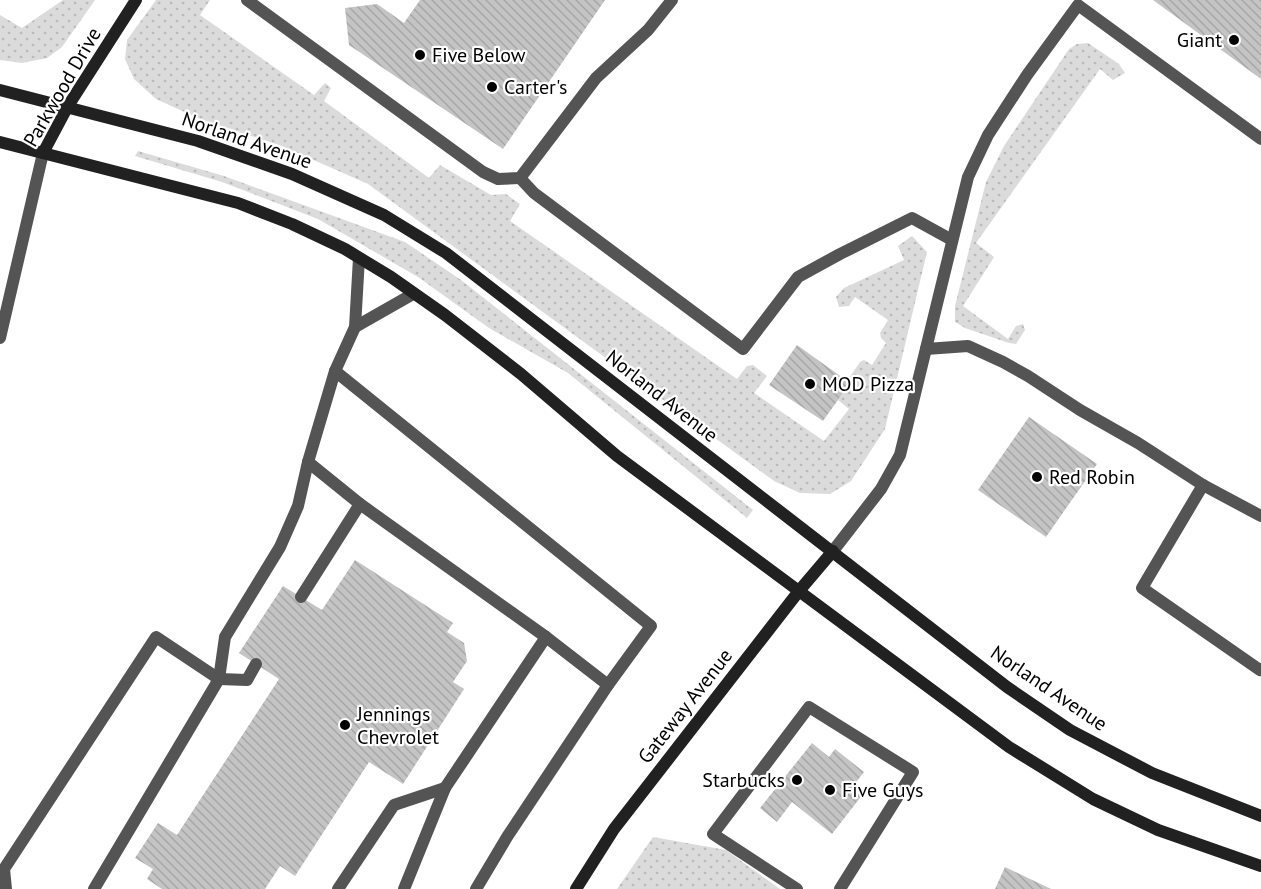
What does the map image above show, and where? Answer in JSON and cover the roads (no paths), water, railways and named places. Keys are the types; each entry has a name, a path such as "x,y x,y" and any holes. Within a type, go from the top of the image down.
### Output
{"main road":[{"name":"Parkwood Drive","path":"43,153 68,106 136,0"},
{"name":"Norland Avenue","path":"0,90 198,141 292,174 384,215 446,253 1007,687 1070,730 1152,773 1261,816"},
{"path":"0,142 238,203 345,249 445,315 521,374 617,456 1009,747 1093,799 1158,830 1261,866"},
{"name":"Gateway Avenue","path":"576,889 614,829 799,591 833,552"}],"street":[{"path":"247,0 483,172 498,179 520,178 534,193 743,349 798,277 840,254 912,218 952,240"},
{"path":"520,178 596,78 648,30 672,0"},
{"path":"833,552 881,489 900,454 968,177 988,135 1027,75 1079,3 1261,139"},
{"name":"Parkwood Drive","path":"0,338 43,153"},
{"path":"94,889 219,679 225,637 280,548 298,506 308,462 336,371 355,327 358,258"},
{"path":"355,327 413,294"},
{"path":"926,350 968,346 1003,362 1203,485 1261,516"},
{"path":"336,371 651,626 608,685 507,837 476,889"},
{"path":"308,462 360,504 546,637 608,685"},
{"path":"1203,485 1142,588 1261,669"},
{"path":"301,597 360,504"},
{"path":"6,889 4,869 156,637 219,679 247,680 256,664"},
{"path":"404,889 445,788 546,637"},
{"path":"797,889 713,834 809,707 912,772 840,889"},
{"path":"338,889 394,805 445,788"}],"place":[{"name":"Giant","path":"1234,40"},
{"name":"Five Below","path":"420,55"},
{"name":"Carter's","path":"492,87"},
{"name":"MOD Pizza","path":"810,384"},
{"name":"Red Robin","path":"1037,477"},
{"name":"Jennings Chevrolet","path":"345,725"},
{"name":"Starbucks","path":"797,780"},
{"name":"Five Guys","path":"830,790"}]}
